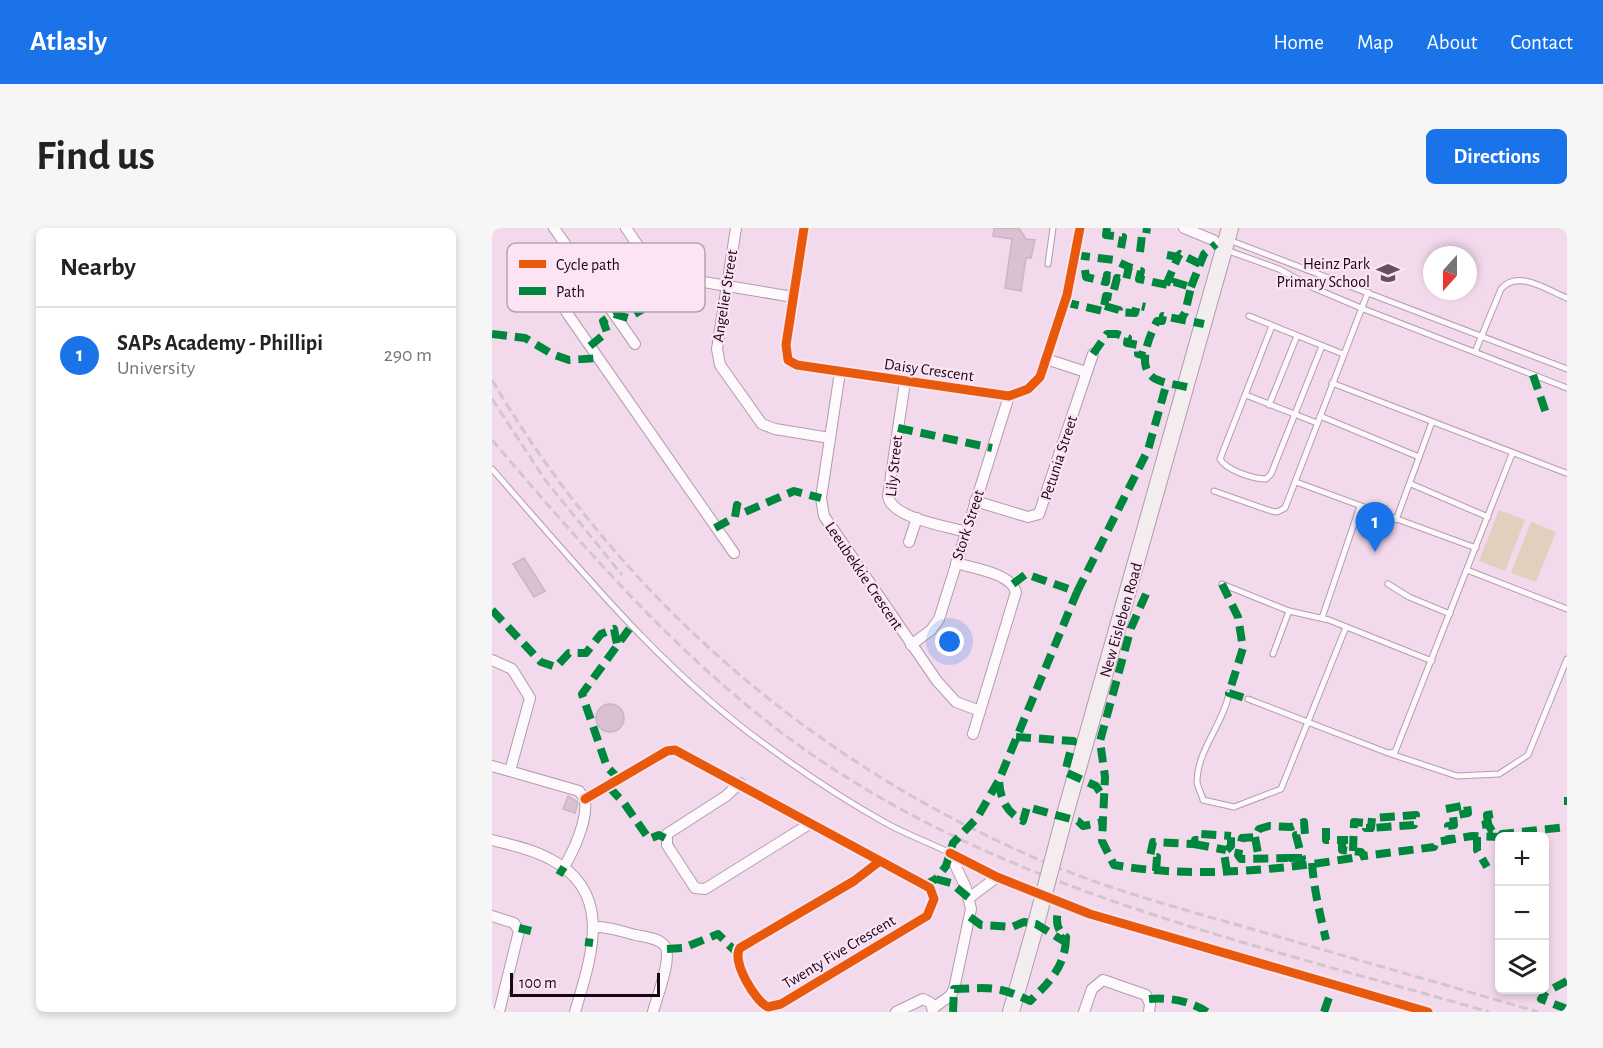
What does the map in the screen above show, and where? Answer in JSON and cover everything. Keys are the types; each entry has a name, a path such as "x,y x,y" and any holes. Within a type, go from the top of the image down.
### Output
{"main road":[{"name":"New Eisleben Road","path":"1011,1012 1223,239"}],"street":[{"path":"554,228 564,243"},
{"path":"626,228 636,243"},
{"name":"Angelier Street","path":"736,228 726,286 718,360 754,417 762,424 776,429 830,438"},
{"name":"Daisy Crescent","path":"804,228 786,345 788,360 797,365 1009,396"},
{"path":"1009,396 1033,386 1040,377 1070,282 1080,228"},
{"path":"1184,228 1223,239"},
{"path":"705,282 794,297"},
{"path":"566,312 734,553"},
{"path":"612,312 635,344"},
{"name":"Petunia Street","path":"975,501 1028,517 1039,514 1093,354"},
{"path":"1046,358 1086,372"},
{"name":"Leeubekkie Crescent","path":"840,372 821,509 911,645 956,702 980,711"},
{"name":"Lily Street","path":"905,382 889,500 899,512 966,532"},
{"name":"Stork Street","path":"911,645 937,624 1009,396"},
{"path":"909,542 917,518"},
{"path":"956,563 1005,579 1016,588 1016,596 973,735"},
{"path":"492,660 512,669 530,698 510,771"},
{"name":"Twenty Five Crescent","path":"585,799 671,749 680,751 930,888 934,899 930,912 781,1004 771,1007 762,1004 738,963 737,953 740,948 854,881 880,861"},
{"path":"492,766 579,791 585,799 584,813 573,850 564,867"},
{"path":"740,783 726,796 667,834 667,845 695,888 705,889 811,823"},
{"path":"492,840 532,852 564,867 582,887 593,914 594,927 591,956 577,1012"},
{"path":"950,853 997,877 1101,918 1428,1012"},
{"path":"896,1012 923,999 933,1010 950,996 954,989 970,917 969,898 950,853"},
{"path":"969,898 997,877"},
{"path":"492,916 514,923 519,931 499,1012"},
{"path":"594,927 650,938 664,944 668,949 667,964 652,1012"},
{"path":"1084,1012 1092,989 1103,980 1146,995 1150,1004 1149,1012"}],"lane":[{"path":"1048,264 1053,228"},
{"path":"1223,239 1567,369"},
{"path":"1223,239 1293,277 1362,308 1567,388"},
{"path":"1293,277 1298,266"},
{"path":"1475,352 1501,289 1509,281 1515,279 1526,281 1567,298"},
{"path":"1214,491 1277,512 1285,508 1368,292"},
{"path":"1249,316 1343,354"},
{"path":"1272,326 1221,455 1221,461 1227,466 1261,480 1268,478 1322,346"},
{"path":"1269,405 1297,336"},
{"path":"1332,383 1566,473"},
{"path":"1246,394 1317,423"},
{"path":"1320,416 1419,457"},
{"path":"1396,520 1432,422"},
{"path":"1390,754 1396,751 1512,454"},
{"path":"492,469 590,581 644,637 762,743 884,822 950,853"},
{"path":"1296,482 1476,548"},
{"path":"1411,484 1488,517"},
{"path":"1322,618 1360,506"},
{"path":"1467,570 1567,609"},
{"path":"1222,584 1289,611 1322,618 1432,661"},
{"path":"1388,584 1409,597 1450,614"},
{"path":"1273,654 1289,611"},
{"path":"1230,693 1227,708 1205,749 1197,782 1203,800 1234,807 1281,789 1346,627"},
{"path":"1248,699 1390,754 1457,776 1499,774 1528,755 1567,659"}],"shaded area":[{"path":"1499,510 1525,520 1505,571 1479,561"},
{"path":"1531,522 1556,532 1536,582 1511,573"}],"building":[{"path":"994,228 1019,228 1026,239 1035,240 1031,258 1026,258 1021,291 1005,288 1012,239 993,236"},
{"path":"524,558 545,591 534,597 513,564"},
{"path":"610,704 620,708 624,718 620,728 610,732 600,728 596,718 600,708"},
{"path":"568,796 578,802 575,813 563,809"}],"railway":[{"path":"492,380 545,461 603,537 667,608 737,673 812,731 892,784 976,830 1087,879 1181,909 1538,1012"},
{"path":"492,399 546,481 622,575"},
{"path":"492,440 587,549 653,619 723,685 760,716 842,774 927,823 1017,864 1109,900 1203,930 1489,1012"}],"marked path":[{"path":"1107,228 1106,235 1123,237 1121,248"},
{"path":"1140,252 1142,235 1146,235 1147,228"},
{"path":"1191,287 1204,254 1216,244"},
{"path":"1167,255 1178,257 1180,254 1200,264"},
{"path":"1075,255 1114,260 1129,267"},
{"path":"1166,285 1178,257"},
{"path":"1064,302 1103,311 1106,296 1112,297 1117,278 1126,280 1129,267 1141,271 1139,279 1172,286 1174,282 1191,287 1185,313 1180,320"},
{"path":"1085,270 1086,277 1106,282 1107,275 1117,278"},
{"path":"1105,306 1119,310 1119,312 1135,313 1137,305 1145,307"},
{"path":"590,346 607,332 603,321 614,314 628,318 638,312"},
{"path":"1187,387 1161,381 1151,376 1145,362 1147,344 1157,321 1162,321 1163,316 1204,324"},
{"path":"492,334 525,338 552,354 569,360 599,358"},
{"path":"1093,354 1107,334 1117,334 1128,338 1127,343 1138,345 1138,354 1145,356"},
{"path":"1533,375 1546,413"},
{"path":"1077,592 1148,450 1167,382"},
{"path":"898,428 992,448"},
{"path":"715,528 735,517 737,505 745,512 794,491 821,498"},
{"path":"1013,584 1026,574 1077,592 999,780 1003,799 1008,809 1023,821 1027,807 1078,821 1083,826 1103,822"},
{"path":"1222,584 1238,617 1243,648 1229,693 1248,699"},
{"path":"1146,594 1131,628 1100,741 1105,777 1102,841 1114,865 1176,871 1239,871 1271,869 1364,856"},
{"path":"492,610 541,662 556,667 569,653 586,653 601,634 614,629 617,644"},
{"path":"620,780 607,767 582,694 632,625"},
{"path":"1016,737 1073,741 1065,772 1096,786 1104,798"},
{"path":"925,885 936,879 946,866 953,843 977,818 999,780"},
{"path":"609,787 624,803 649,839 659,835 665,838"},
{"path":"1446,809 1467,805 1468,813 1453,816 1454,825 1448,826 1450,840"},
{"path":"1488,824 1487,815 1500,813"},
{"path":"1353,851 1354,822 1366,823 1366,828 1371,828 1372,818 1416,815 1414,825 1371,828"},
{"path":"1289,858 1302,858 1296,835 1305,834 1304,822 1291,827 1269,826 1259,829 1255,837 1242,838 1238,855 1241,859 1288,858 1290,865"},
{"path":"1482,825 1488,824 1492,831 1500,832"},
{"path":"1521,832 1567,827"},
{"path":"1326,828 1326,840 1348,840"},
{"path":"1156,871 1157,857 1150,856 1153,842 1194,844 1195,840 1200,840 1201,834 1231,836"},
{"path":"1227,872 1224,853 1231,846 1231,836 1236,837"},
{"path":"1342,840 1342,850 1361,852 1364,856 1434,847 1436,842 1472,836 1495,837"},
{"path":"1255,837 1259,859"},
{"path":"1477,837 1477,850 1487,867"},
{"path":"1194,844 1226,850"},
{"path":"1312,863 1326,940"},
{"path":"559,875 564,867"},
{"path":"936,879 951,883 969,898"},
{"path":"970,917 981,925 1012,927 1024,922 1036,924 1062,940 1066,937 1058,925 1060,901"},
{"path":"519,928 531,931"},
{"path":"667,949 683,948 718,934 737,953"},
{"path":"953,1012 954,989 1001,990 1030,1001 1060,965 1066,937"},
{"path":"585,942 593,943"},
{"path":"1567,981 1546,992 1541,999 1567,1009"},
{"path":"1324,1012 1333,986"},
{"path":"1149,999 1179,1001 1207,1012"}],"cycle path":[{"path":"804,228 786,345 788,360 797,365 1009,396 1028,389 1040,377 1067,295 1080,228"},
{"path":"585,799 667,751 675,750 930,888 934,899 927,916 781,1004 768,1007 757,997 741,971 738,954 740,948 854,881 880,861"},
{"path":"950,853 997,877 1090,914 1428,1012"}],"place":[{"name":"Heinz Park Primary School","path":"1388,273"},
{"name":"SAPs Academy - Phillipi","path":"1375,552"}]}
